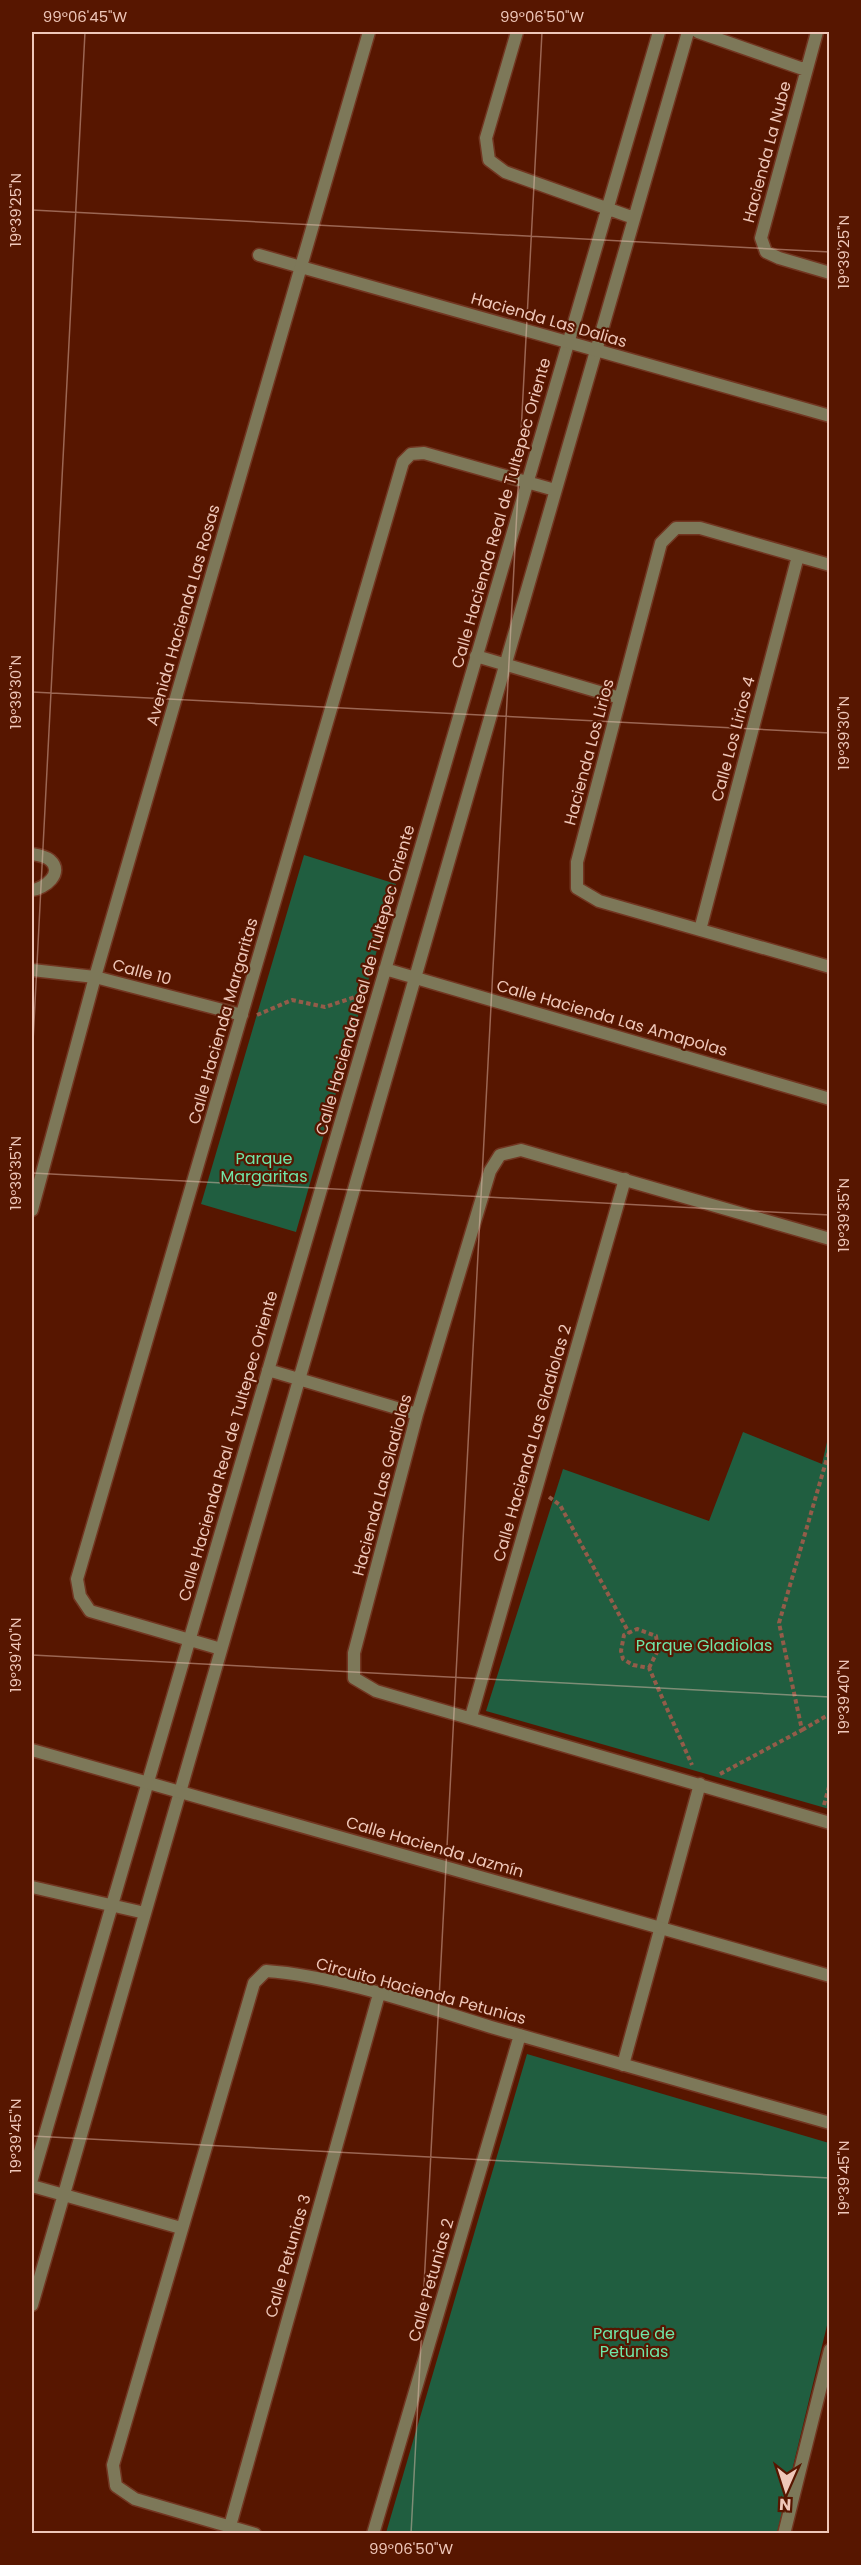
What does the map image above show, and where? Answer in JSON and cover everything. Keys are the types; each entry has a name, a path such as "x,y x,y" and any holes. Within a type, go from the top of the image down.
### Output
{"street":[{"name":"Avenida Hacienda Las Rosas","path":"32,1210 95,977 369,32"},
{"path":"517,32 486,138 489,160 505,172 634,218"},
{"name":"Calle Hacienda Real de Tultepec Oriente","path":"32,2179 659,32"},
{"path":"32,2305 688,32"},
{"path":"698,32 806,70"},
{"name":"Hacienda La Nube","path":"817,32 761,238 766,252 830,273"},
{"name":"Hacienda Las Dalias","path":"259,255 830,416"},
{"name":"Calle Hacienda Margaritas","path":"221,1649 90,1611 80,1596 77,1580 403,462 411,454 424,453 555,490"},
{"name":"Hacienda Los Lirios","path":"828,963 599,901 577,888 577,862 661,543 676,528 700,528 830,565"},
{"name":"Calle Los Lirios 4","path":"700,930 798,556"},
{"path":"476,656 620,698"},
{"path":"32,854 48,858 54,864 55,871 45,887 32,890"},
{"name":"Calle Hacienda Las Amapolas","path":"385,969 830,1099"},
{"name":"Calle 10","path":"32,970 95,977 242,1015"},
{"name":"Hacienda Las Gladiolas","path":"825,1821 376,1691 354,1678 354,1653 417,1414 490,1171 500,1155 521,1150 830,1239"},
{"name":"Calle Hacienda Las Gladiolas 2","path":"471,1717 625,1179"},
{"path":"268,1370 417,1414"},
{"name":"Calle Hacienda Jazmín","path":"32,1750 830,1977"},
{"path":"623,2065 700,1784"},
{"path":"32,1887 145,1913"},
{"name":"Circuito Hacienda Petunias","path":"255,2534 135,2499 117,2486 113,2465 254,1983 266,1971 291,1972 379,1994 830,2123"},
{"name":"Calle Petunias 3","path":"230,2526 379,1994"},
{"name":"Calle Petunias 2","path":"373,2534 520,2035"},
{"path":"32,2186 181,2228"},
{"path":"784,2534 830,2350"}],"path":[{"path":"242,1015 250,1018 292,1000 325,1007 379,990"},
{"path":"802,1730 778,1623 830,1448"},
{"path":"537,1486 560,1505 629,1633"},
{"path":"637,1629 656,1636 658,1650 649,1668 633,1665 623,1659 621,1651 624,1635 637,1629"},
{"path":"649,1668 700,1784 830,1714"},
{"path":"825,1821 830,1783"}],"green space":[{"name":"Parque Margaritas","path":"304,855 396,884 296,1232 201,1204"},
{"name":"Parque Gladiolas","path":"743,1432 822,1464 829,1433 829,1809 486,1711 563,1469 709,1521"},
{"name":"Parque de Petunias","path":"527,2054 829,2143 829,2317 777,2533 386,2533"}]}
